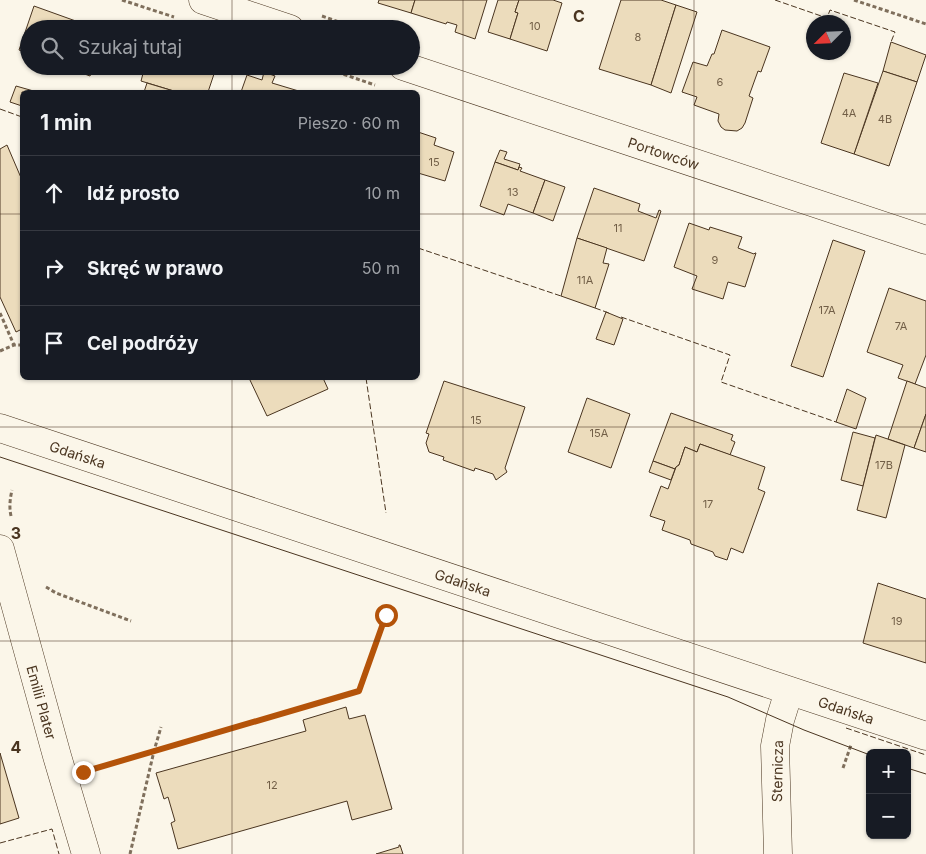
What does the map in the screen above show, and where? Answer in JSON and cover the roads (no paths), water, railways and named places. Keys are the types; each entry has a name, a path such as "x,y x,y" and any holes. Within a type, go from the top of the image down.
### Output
{"street":[{"path":"203,0 263,20"},
{"name":"Portowców","path":"420,72 926,240"},
{"name":"Gdańska","path":"0,428 926,736"},
{"name":"Emilii Plater","path":"0,549 86,854"},
{"name":"Sternicza","path":"778,854 775,746 789,690"}],"tram line":[{"path":"0,457 728,697 804,730 866,753"},
{"path":"911,769 926,774"}]}
